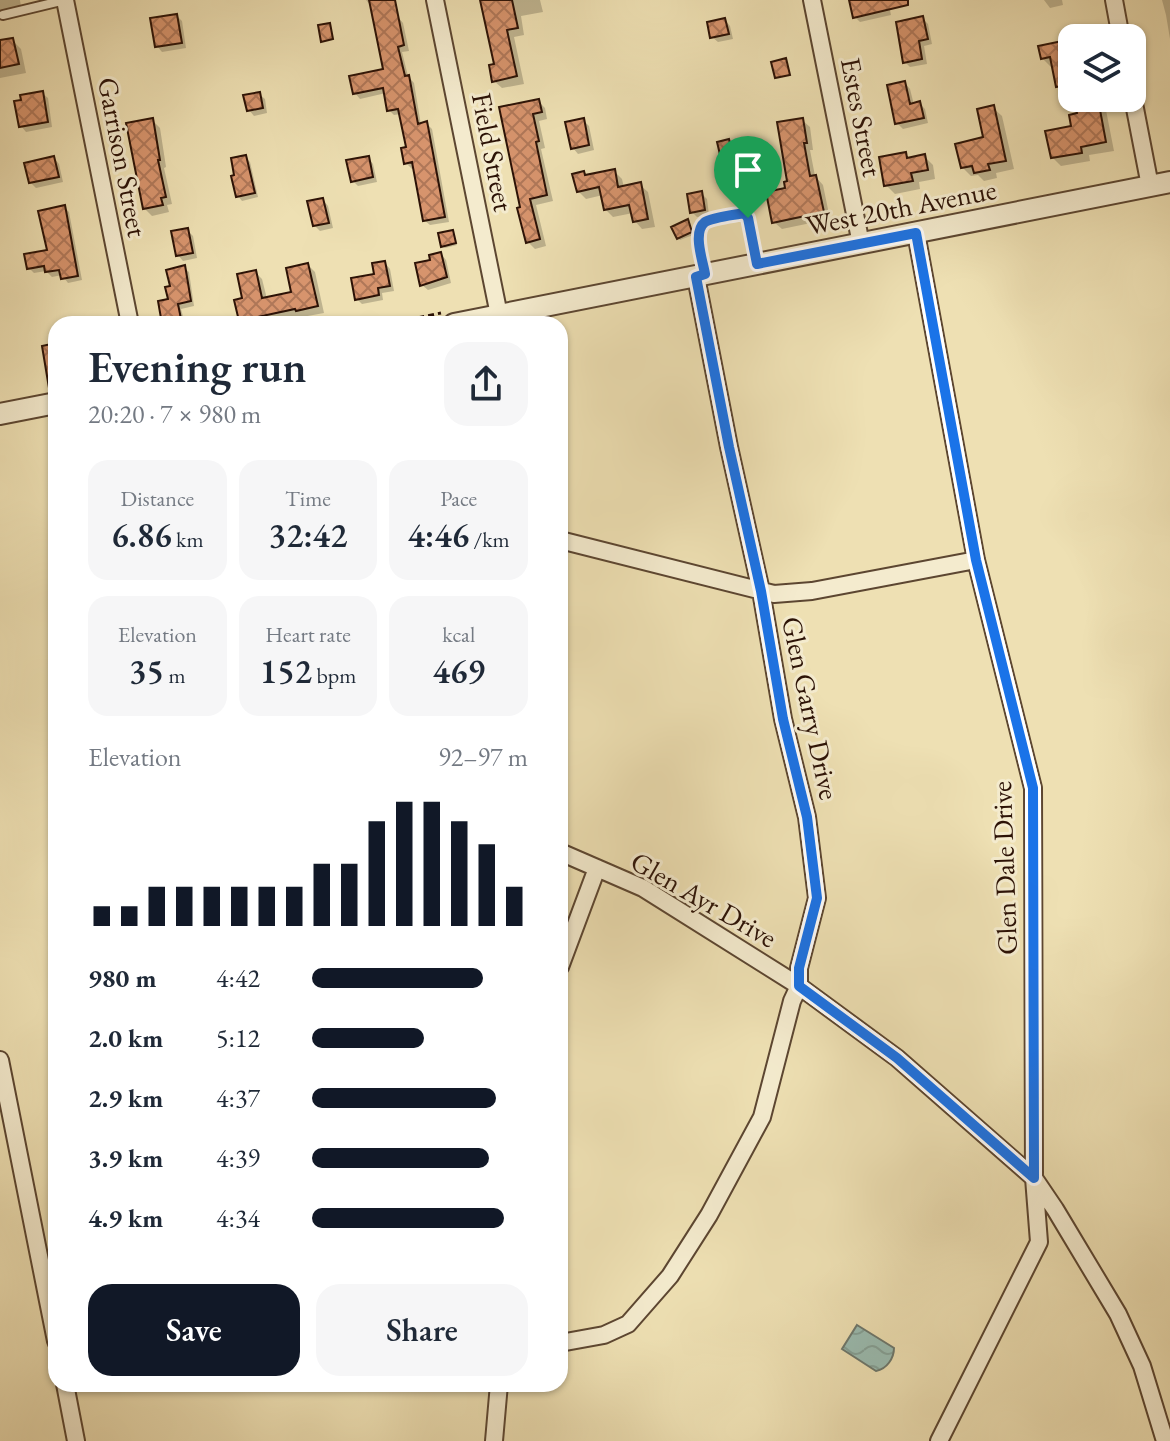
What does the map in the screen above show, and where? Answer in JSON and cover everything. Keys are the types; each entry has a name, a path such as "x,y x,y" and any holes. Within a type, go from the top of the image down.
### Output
{"street":[{"name":"Garrison Street","path":"65,0 128,316"},
{"name":"Field Street","path":"435,0 499,315"},
{"name":"Estes Street","path":"812,0 861,244"},
{"path":"1114,0 1118,24"},
{"path":"1138,112 1160,184"},
{"name":"West 20th Avenue","path":"494,316 1160,184"},
{"name":"Glen Dale Drive","path":"916,233 976,560 1033,788 1034,1178 1039,1242 939,1441"},
{"name":"Glen Garry Drive","path":"568,1342 604,1335 628,1324 670,1276 709,1215 762,1117 792,1001 799,986 799,968 817,898 807,817 783,719 761,591 729,447 700,275"},
{"path":"0,414 48,405"},
{"path":"568,542 774,594 812,591 976,560"},
{"name":"Glen Ayr Drive","path":"568,855 654,895 799,986 897,1058 1034,1178 1118,1314 1142,1366 1165,1441"},
{"path":"568,946 597,868"},
{"path":"0,1060 48,1301"},
{"path":"67,1392 76,1441"},
{"path":"494,1441 498,1392"}],"lane":[{"path":"3,15 65,0"},
{"path":"700,275 700,228 706,221 744,213 748,218 757,264"}],"water":[{"path":"857,1325 894,1348 891,1359 883,1368 876,1371 842,1349"}],"building":[{"path":"369,0 395,0 404,45 398,47 405,76 409,75 418,124 427,121 445,217 423,221 412,162 404,164 401,148 406,147 398,109 387,111 383,88 353,94 349,76 383,69"},
{"path":"480,0 512,0 518,28 507,30 517,76 492,82 489,65 494,64"},
{"path":"849,0 908,0 908,5 853,18"},
{"path":"177,14 182,43 155,47 150,18"},
{"path":"923,16 928,39 919,41 922,59 903,63 896,22"},
{"path":"725,18 729,34 710,38 707,22"},
{"path":"330,23 333,39 321,42 318,25"},
{"path":"13,38 19,64 0,68 0,40"},
{"path":"1058,42 1058,87 1050,57 1041,59 1038,46"},
{"path":"786,58 790,75 775,78 771,62"},
{"path":"905,81 910,104 920,101 924,118 895,124 887,85"},
{"path":"43,91 48,122 19,127 14,101 21,100 20,95"},
{"path":"260,92 263,108 247,111 243,95"},
{"path":"539,99 542,112 533,114 547,195 530,199 540,239 526,243 499,107"},
{"path":"994,105 1006,161 988,164 990,170 974,173 972,166 961,168 955,144 983,137 977,109"},
{"path":"1100,112 1106,142 1081,147 1082,153 1051,158 1045,131 1071,126 1069,115"},
{"path":"153,118 166,197 161,198 163,205 143,209 126,123"},
{"path":"584,118 589,145 571,149 565,122"},
{"path":"803,118 810,176 816,175 824,212 772,223 766,192 785,188 784,182 787,181 777,122"},
{"path":"729,139 734,160 722,163 717,142"},
{"path":"906,152 907,158 925,154 928,170 911,173 913,181 884,186 879,157"},
{"path":"246,155 255,193 236,197 231,158"},
{"path":"54,156 59,177 29,183 24,163"},
{"path":"369,156 373,177 351,182 346,160"},
{"path":"615,169 618,187 641,182 648,219 633,222 629,205 604,210 599,187 577,192 572,174 584,171 585,175"},
{"path":"702,191 705,210 690,213 687,194"},
{"path":"323,198 329,223 313,226 307,201"},
{"path":"65,205 78,276 61,279 59,270 45,272 44,266 27,269 24,254 47,250 38,211"},
{"path":"688,219 692,232 677,239 671,227"},
{"path":"188,228 193,253 176,256 171,231"},
{"path":"453,230 456,243 441,247 438,233"},
{"path":"441,252 447,277 420,286 415,263 430,260 429,255"},
{"path":"385,261 390,286 378,288 379,295 355,300 351,278 374,274 372,263"},
{"path":"308,263 318,306 262,316 238,316 234,300 242,298 237,274 256,270 262,298 291,292 286,268"},
{"path":"185,265 191,301 178,304 180,316 161,316 158,301 168,299 165,287 170,286 166,270"},
{"path":"48,345 48,382 42,346"}],"route":[{"path":"744,213 748,218 757,264 916,233 976,560 1033,788 1034,1178 897,1058 799,986 799,968 817,898 807,817 783,719 761,591 696,277 705,274 699,241 700,228 706,221 744,213"}]}
